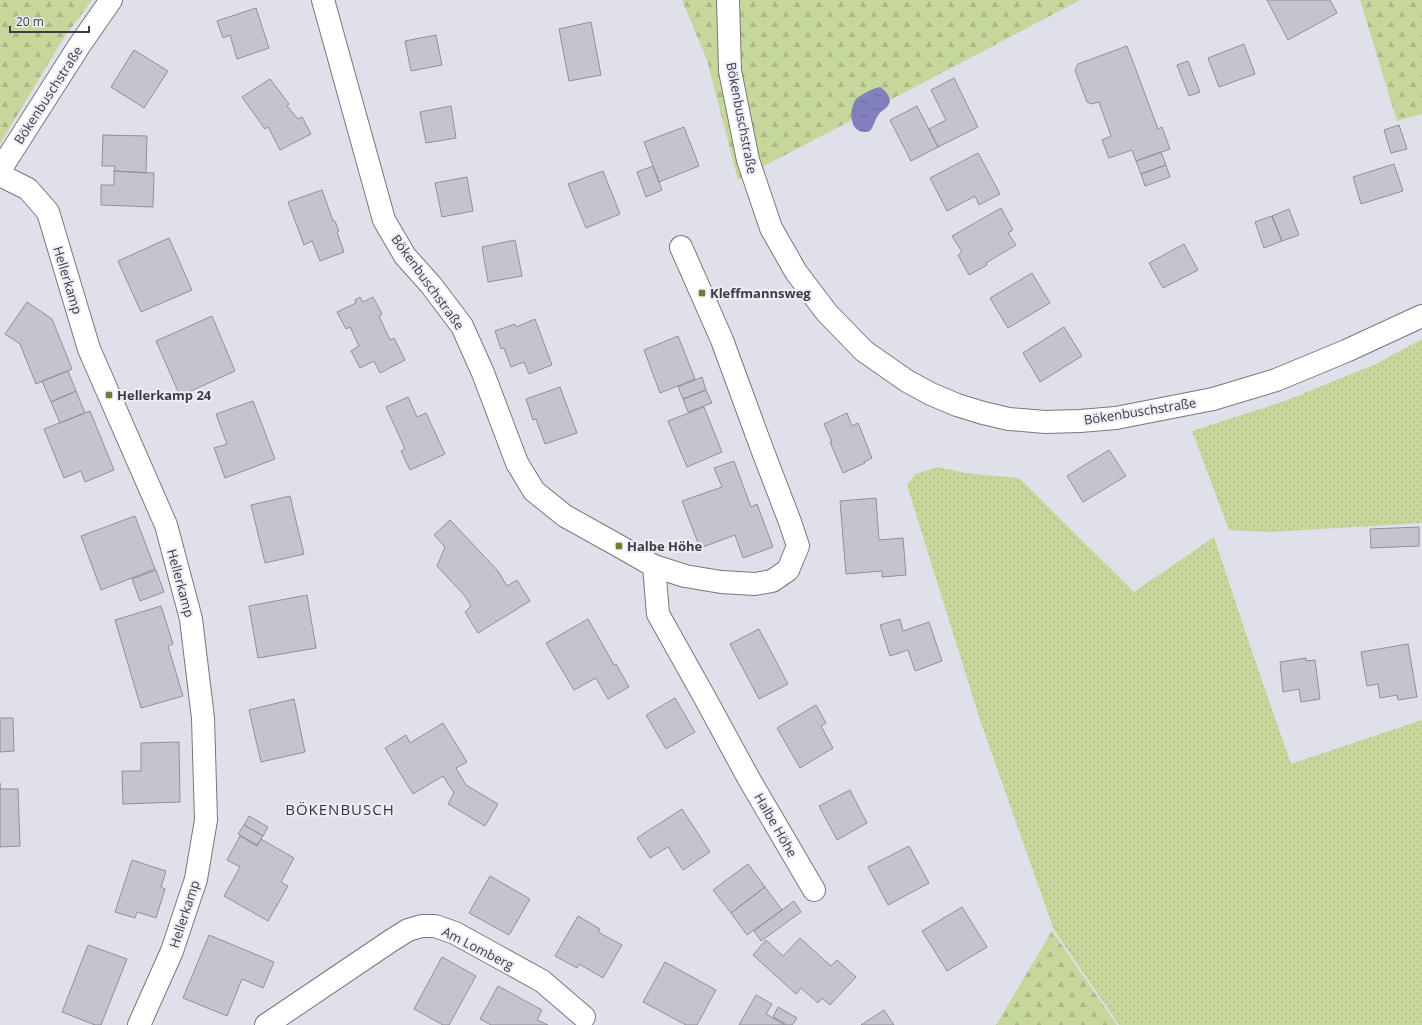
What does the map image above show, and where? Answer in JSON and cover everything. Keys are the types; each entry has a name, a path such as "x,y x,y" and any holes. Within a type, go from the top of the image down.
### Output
{"street":[{"name":"Bökenbuschstraße","path":"0,170 79,46 111,0"},
{"name":"Bökenbuschstraße","path":"323,0 384,220 405,256 432,285 462,326 483,373 517,463 534,491 565,516 654,566"},
{"name":"Bökenbuschstraße","path":"728,0 730,71 748,160 771,228 796,272 827,313 864,351 907,381 931,394 976,411 1009,419 1045,422 1116,418 1213,399 1276,380 1346,351 1422,316"},
{"name":"Hellerkamp","path":"0,175 28,189 48,212 89,349 166,526 191,619 203,718 206,820 196,879 172,951 139,1025"},
{"path":"654,566 685,576 721,582 755,584 772,581 788,570 798,546 722,340 681,247"},
{"name":"Halbe Höhe","path":"654,566 658,614 706,698 749,779 814,890"},
{"name":"Am Lomberg","path":"266,1025 392,940 408,930 422,926 436,926 455,933 542,981 584,1017"}],"green space":[{"path":"0,0 92,0 63,39 0,144"},
{"path":"682,0 1080,0 738,180 707,60"},
{"path":"1360,0 1422,0 1422,114 1397,121"},
{"path":"1422,339 1422,523 1269,532 1229,530 1192,431 1285,401 1376,364"},
{"path":"938,467 965,473 1019,478 1134,592 1214,537 1291,764 1422,720 1422,1025 1119,1025 1054,930 980,720 907,485 915,474"},
{"path":"1052,931 1117,1025 996,1025"}],"water":[{"path":"880,87 889,96 889,105 876,118 870,131 859,131 853,124 852,120 853,105 857,98"}],"building":[{"path":"1267,0 1330,0 1337,13 1288,40"},
{"path":"256,8 269,48 237,59 230,35 223,38 217,21"},
{"path":"591,22 601,75 569,81 559,29"},
{"path":"436,35 442,65 411,71 405,41"},
{"path":"1244,44 1255,74 1219,87 1208,58"},
{"path":"1127,46 1158,129 1162,127 1170,149 1136,161 1132,150 1109,158 1102,140 1111,136 1099,102 1092,104 1087,102 1075,70 1078,64"},
{"path":"134,50 168,71 144,108 111,87"},
{"path":"1188,61 1200,92 1189,96 1177,65"},
{"path":"954,78 978,127 938,147 929,129 946,120 931,90"},
{"path":"270,79 289,104 287,106 298,119 302,117 311,134 280,150 268,127 265,129 242,97"},
{"path":"451,106 456,138 426,143 420,112"},
{"path":"917,106 938,147 911,161 890,120"},
{"path":"1399,125 1407,149 1391,153 1384,130"},
{"path":"684,127 699,166 659,182 644,142"},
{"path":"103,135 147,136 146,173 114,171 115,166 102,166"},
{"path":"1161,152 1166,165 1141,174 1136,161"},
{"path":"978,153 1000,194 979,205 975,196 947,211 930,178"},
{"path":"1394,164 1403,191 1361,204 1353,177"},
{"path":"1166,165 1170,177 1145,186 1141,174"},
{"path":"653,166 662,190 646,197 637,172"},
{"path":"114,171 154,173 153,207 101,205 101,185 114,185"},
{"path":"603,171 620,214 586,228 568,184"},
{"path":"467,177 473,211 442,217 435,183"},
{"path":"322,190 333,221 335,221 339,231 337,232 344,252 320,261 312,241 304,245 288,202"},
{"path":"1001,208 1013,230 1008,233 1016,245 986,263 987,265 969,275 958,255 962,252 952,236"},
{"path":"1289,209 1299,235 1282,241 1272,216"},
{"path":"1272,216 1282,241 1264,248 1255,222"},
{"path":"169,238 192,290 141,312 118,261"},
{"path":"515,240 522,276 488,282 482,247"},
{"path":"1184,244 1198,270 1163,288 1149,263"},
{"path":"1032,273 1050,303 1008,328 990,298"},
{"path":"360,297 363,302 373,297 382,314 379,316 390,340 394,338 405,360 380,373 374,361 360,368 351,351 359,346 350,327 346,329 337,312 356,303 355,300"},
{"path":"27,302 52,319 72,369 36,384 20,344 5,334"},
{"path":"212,316 235,371 180,396 156,341"},
{"path":"535,319 552,365 529,374 524,362 511,367 504,348 501,349 495,331 515,324 516,327"},
{"path":"1064,327 1082,356 1040,382 1023,353"},
{"path":"678,336 695,379 660,393 644,350"},
{"path":"68,371 76,391 51,402 42,381"},
{"path":"702,377 706,390 683,399 678,387"},
{"path":"560,387 577,433 545,444 536,419 533,420 526,399"},
{"path":"706,390 712,403 688,412 683,399"},
{"path":"76,391 85,413 60,423 51,402"},
{"path":"408,397 417,417 426,413 445,454 410,470 401,451 405,449 386,407"},
{"path":"253,401 275,459 225,478 214,448 227,444 216,414"},
{"path":"704,407 722,452 687,467 668,421"},
{"path":"90,411 114,470 85,482 81,471 64,478 44,429"},
{"path":"847,413 852,426 858,423 872,458 864,462 865,463 843,473 824,424"},
{"path":"1109,450 1126,476 1083,502 1067,476"},
{"path":"734,461 751,507 757,504 773,547 743,558 735,535 700,548 682,501 722,487 714,468"},
{"path":"290,496 304,554 265,563 251,505"},
{"path":"876,498 879,540 903,538 906,575 882,577 882,571 846,574 840,501"},
{"path":"135,516 155,569 101,590 81,536"},
{"path":"450,520 498,571 507,586 517,580 530,601 478,633 465,612 471,606 465,596 437,566 445,547 434,535"},
{"path":"1419,527 1419,546 1371,548 1370,529"},
{"path":"156,570 164,592 140,601 132,579"},
{"path":"307,595 316,648 258,658 249,606"},
{"path":"161,606 173,644 168,646 183,696 141,708 115,620"},
{"path":"588,619 614,665 616,664 629,687 608,699 596,678 574,690 546,643"},
{"path":"900,619 903,631 929,622 942,661 915,671 908,650 890,656 880,625"},
{"path":"759,629 788,684 759,699 730,644"},
{"path":"1408,644 1417,697 1398,700 1397,695 1380,698 1378,684 1367,686 1361,652"},
{"path":"1306,658 1306,661 1315,660 1320,699 1301,702 1299,689 1283,692 1280,662"},
{"path":"675,698 695,732 666,749 646,715"},
{"path":"294,699 305,752 261,762 249,710"},
{"path":"816,705 826,723 821,726 833,748 800,768 777,728"},
{"path":"0,718 13,718 14,751 0,752"},
{"path":"443,723 467,762 456,768 466,785 498,804 485,826 448,804 454,793 443,776 413,794 385,748 406,735 410,743"},
{"path":"179,742 180,802 123,804 122,771 141,771 141,743"},
{"path":"0,789 18,789 20,846 0,847"},
{"path":"850,790 867,823 837,840 819,806"},
{"path":"682,809 710,852 683,870 668,847 650,858 637,838"},
{"path":"249,816 268,827 263,836 244,825"},
{"path":"244,825 263,836 257,845 238,834"},
{"path":"240,836 257,846 261,839 294,858 281,882 288,886 268,921 224,896 240,867 227,860"},
{"path":"909,846 929,883 888,905 868,867"},
{"path":"132,860 166,871 161,887 165,889 156,918 137,912 135,918 115,912"},
{"path":"748,864 765,887 731,913 713,890"},
{"path":"490,876 530,899 509,935 469,913"},
{"path":"765,887 782,910 747,935 731,913"},
{"path":"794,901 801,912 761,941 754,931"},
{"path":"962,907 987,947 947,971 922,931"},
{"path":"578,916 600,929 598,932 622,945 603,978 579,964 577,968 555,956"},
{"path":"209,935 274,962 263,988 242,979 227,1016 183,998"},
{"path":"800,938 831,966 837,960 856,977 830,1005 822,998 818,1003 801,988 796,994 753,955 766,940 783,956"},
{"path":"88,945 127,959 101,1025 95,1025 62,1012"},
{"path":"442,957 476,976 449,1025 443,1025 414,1009"},
{"path":"665,962 716,990 697,1025 686,1025 643,1002"},
{"path":"498,986 542,1010 537,1020 548,1025 491,1025 480,1019"},
{"path":"756,995 772,1004 766,1014 785,1025 739,1025"},
{"path":"778,1007 797,1018 792,1025 787,1025 773,1017"},
{"path":"884,1010 894,1025 861,1025"}],"place":[{"name":"Kleffmannsweg","path":"702,293"},
{"name":"Hellerkamp 24","path":"109,395"},
{"name":"Halbe Höhe","path":"619,546"}],"district":[{"name":"BÖKENBUSCH","path":"340,809"}]}
